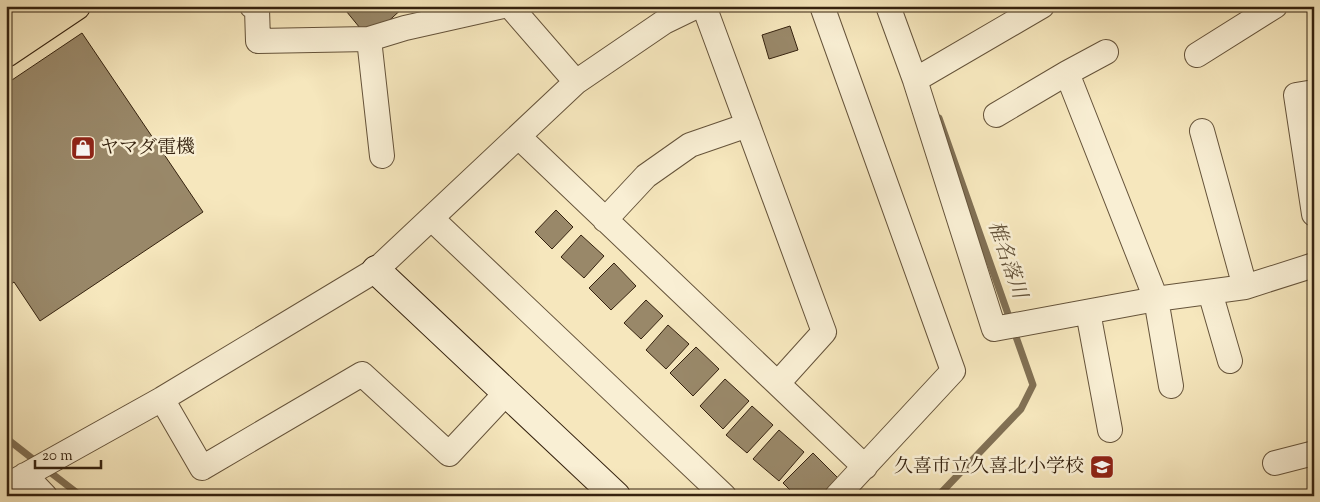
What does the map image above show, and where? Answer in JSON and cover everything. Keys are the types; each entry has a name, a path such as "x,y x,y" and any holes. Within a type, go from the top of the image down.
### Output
{"main road":[{"path":"6,24 34,6"},
{"path":"6,53 76,6"}],"street":[{"path":"252,6 257,9 258,41 369,39 405,28 503,6"},
{"path":"510,6 576,82"},
{"path":"16,481 162,399 376,270 576,82 664,22 696,6"},
{"path":"704,6 824,332 778,383"},
{"path":"822,6 953,371 837,496"},
{"path":"888,6 915,80 994,329 1156,299 1245,287 1314,266"},
{"path":"915,80 1042,6"},
{"path":"1197,54 1274,6"},
{"path":"369,39 382,156"},
{"path":"996,115 1106,52"},
{"path":"1067,73 1156,299 1172,386"},
{"path":"1314,92 1296,94 1314,214"},
{"path":"606,220 646,176 672,156 690,145 748,125"},
{"path":"1202,131 1245,287"},
{"path":"518,137 864,467"},
{"path":"432,219 724,496"},
{"path":"376,270 616,496"},
{"path":"1210,292 1230,361"},
{"path":"1088,312 1110,430"},
{"path":"162,399 202,468 362,374 449,454 506,392"},
{"path":"1275,463 1314,453"},
{"path":"16,481 45,496"}],"building":[{"path":"342,6 405,6 369,39"},
{"path":"790,26 798,50 769,59 762,35"},
{"name":"ヤマダ電機","path":"82,33 203,212 40,321 14,282 6,288 6,84"},
{"path":"556,210 573,227 552,249 535,232"},
{"path":"581,235 604,256 584,278 561,257"},
{"path":"614,263 636,286 611,310 589,288"},
{"path":"646,300 663,316 641,339 624,323"},
{"path":"668,325 689,344 666,369 646,350"},
{"path":"696,347 719,369 693,396 670,373"},
{"path":"725,379 749,401 723,429 700,406"},
{"path":"752,406 773,425 747,453 726,435"},
{"path":"779,430 804,452 779,481 753,459"},
{"path":"813,453 838,478 821,496 796,496 783,483"}],"waterway":[{"name":"椎名落川","path":"938,496 1021,409 1033,385 939,118"},
{"path":"6,438 38,463"},
{"path":"46,469 81,496"}],"place":[{"name":"ヤマダ電機","path":"83,148"},
{"name":"久喜市立久喜北小学校","path":"1102,467"}]}
